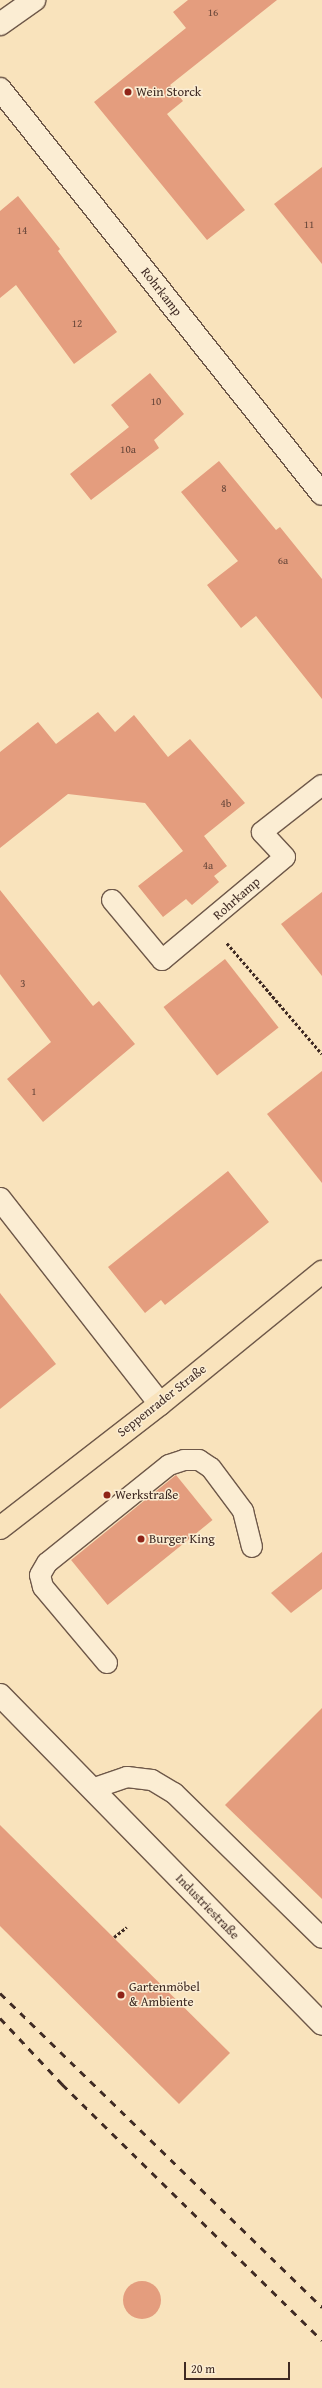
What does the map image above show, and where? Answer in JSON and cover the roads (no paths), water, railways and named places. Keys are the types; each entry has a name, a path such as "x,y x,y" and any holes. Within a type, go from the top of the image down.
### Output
{"main road":[{"name":"Seppenrader Straße","path":"0,1528 160,1404 322,1272"}],"street":[{"path":"0,24 34,0"},
{"name":"Rohrkamp","path":"0,89 322,494"},
{"path":"0,1199 160,1404"},
{"name":"Industriestraße","path":"0,1695 322,2024"}],"lane":[{"name":"Rohrkamp","path":"112,900 162,960 209,923 285,857 262,832 322,785"},
{"path":"107,1663 43,1587 40,1575 48,1563 169,1465 184,1460 199,1460 211,1468 243,1511 252,1547"},
{"path":"92,1789 127,1777 152,1780 174,1793 322,1938"}],"railway":[{"path":"0,1993 322,2307"},
{"path":"0,2018 62,2084 322,2340"}],"place":[{"name":"Wein Storck","path":"128,92"},
{"name":"Werkstraße","path":"107,1495"},
{"name":"Burger King","path":"141,1539"},
{"name":"Gartenmöbel & Ambiente","path":"121,1995"}]}
